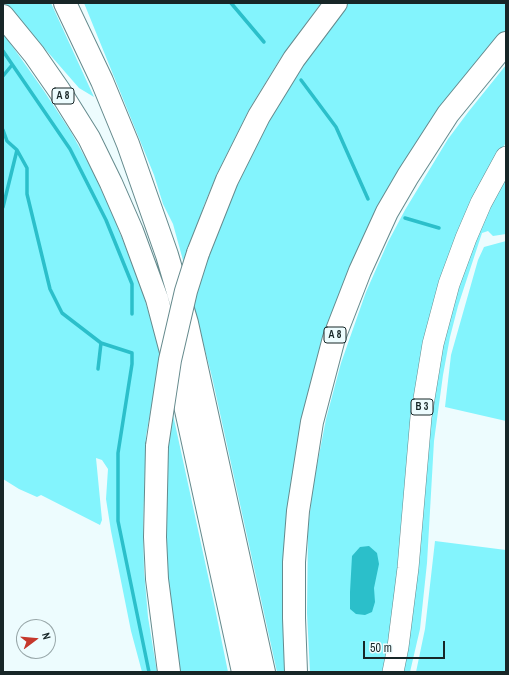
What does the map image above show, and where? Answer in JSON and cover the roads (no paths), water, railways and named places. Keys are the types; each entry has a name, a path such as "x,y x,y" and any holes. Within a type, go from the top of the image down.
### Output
{"highway":[{"path":"65,3 102,81 128,144 162,241 185,315 264,672"},
{"path":"169,672 157,579 154,537 157,446 163,396 186,291 198,253 227,180 258,116 294,59 336,3"},
{"name":"A 8","path":"3,16 34,54 89,138 111,182 132,231 154,291 184,400 243,672"},
{"name":"A 8","path":"296,672 294,576 298,511 312,422 334,338 360,271 387,212 448,114 506,43"}],"main road":[{"name":"B 3","path":"392,672 398,647 408,568 421,417 433,344 449,284 466,238 481,203 506,157"}],"waterway":[{"path":"231,3 264,42"},
{"path":"3,51 70,149 106,220 132,284 132,314"},
{"path":"3,76 12,65"},
{"path":"301,80 336,127 368,199"},
{"path":"3,130 7,141 17,150 3,207"},
{"path":"17,150 27,168 27,194 50,289 62,313 101,343 98,369"},
{"path":"405,218 439,228"},
{"path":"101,343 132,353 132,364 118,453 118,521 149,672"}]}
